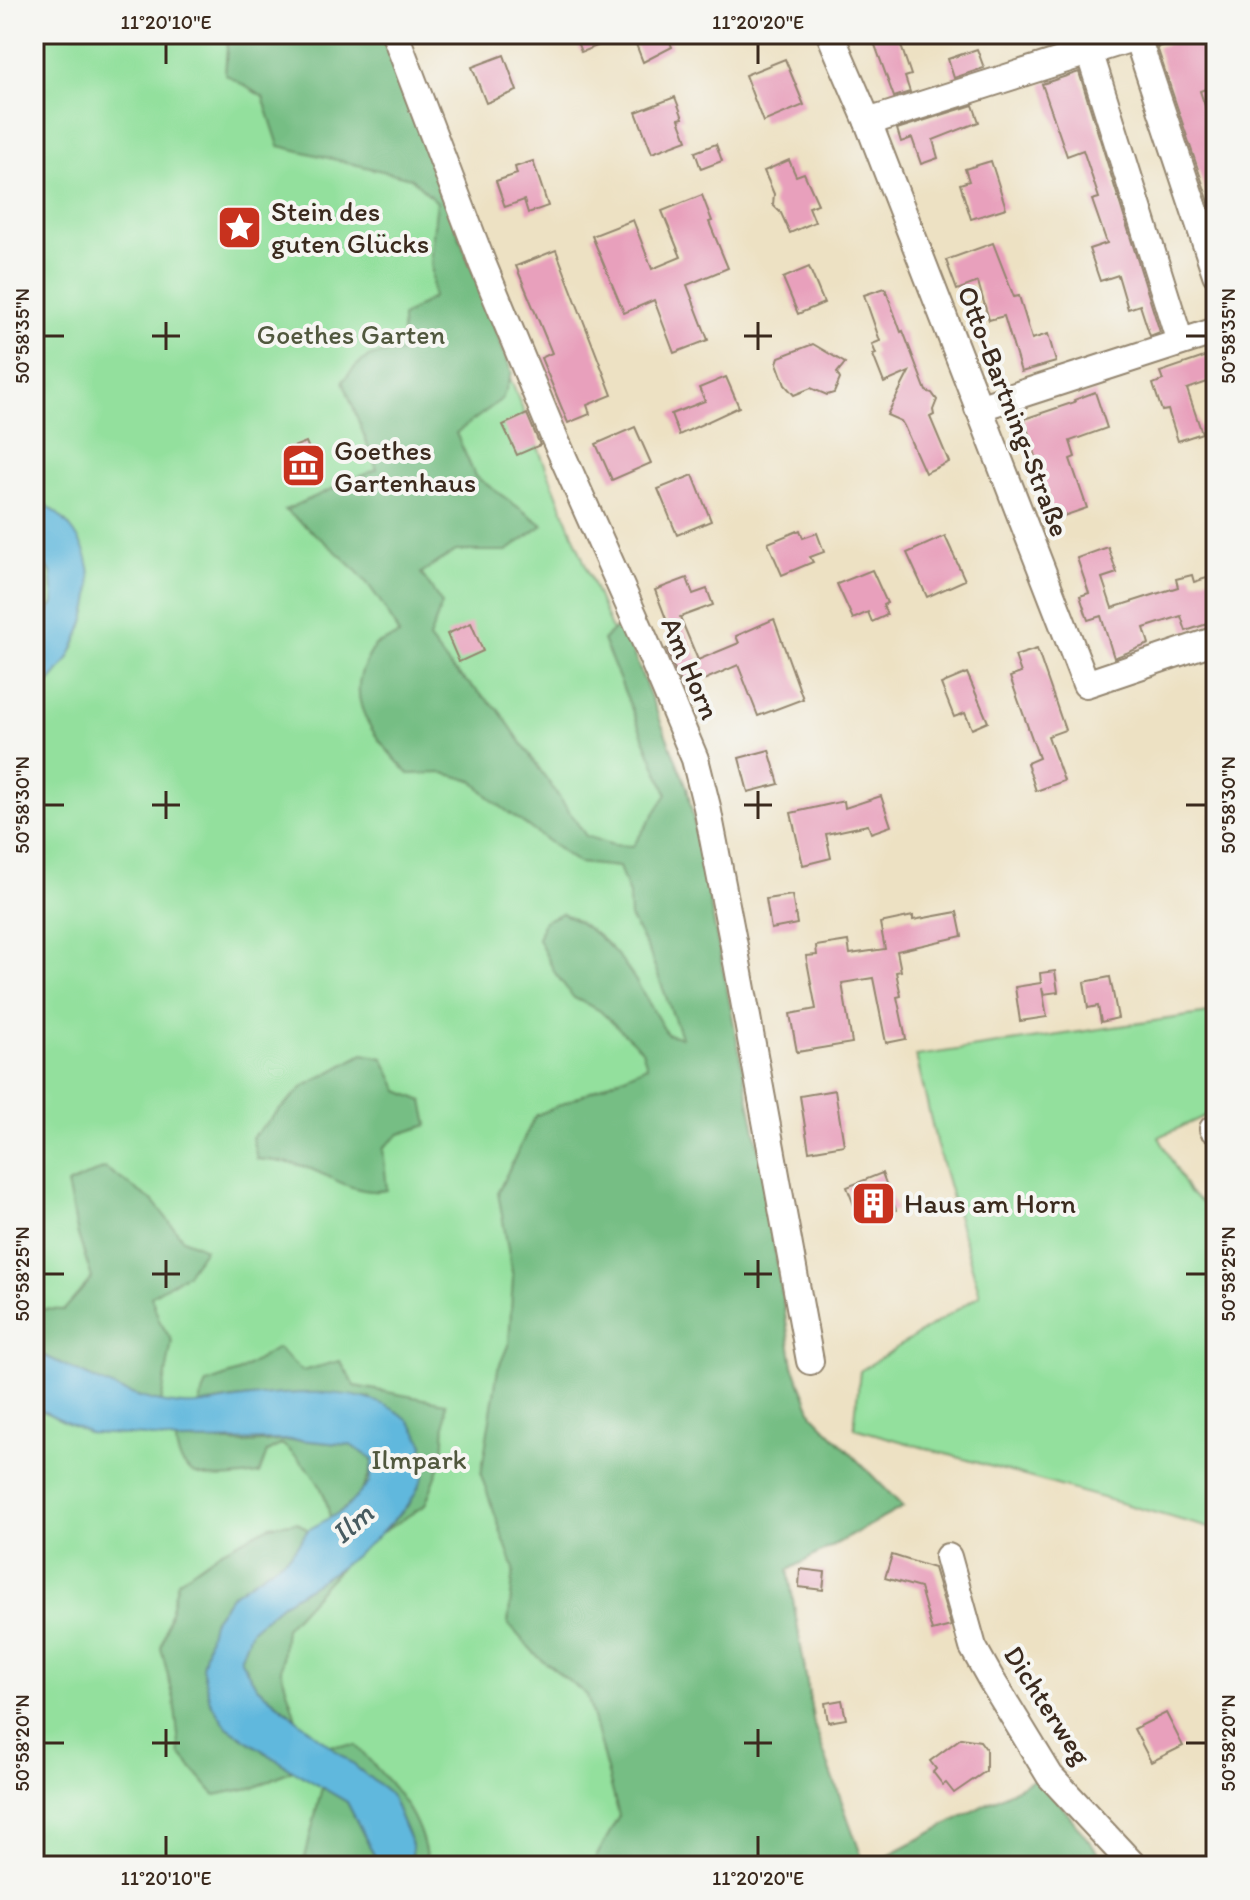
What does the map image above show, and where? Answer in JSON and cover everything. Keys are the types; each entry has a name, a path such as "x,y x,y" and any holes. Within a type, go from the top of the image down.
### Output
{"street":[{"name":"Am Horn","path":"395,34 483,265 549,425 695,759 734,946 810,1361"},
{"name":"Otto-Bartning-Straße","path":"830,34 868,122 1086,684 1216,640"},
{"path":"868,122 1140,35 1216,274"},
{"path":"1089,51 1180,342"},
{"path":"978,408 1216,331"},
{"name":"Dichterweg","path":"948,1557 973,1647 992,1681 1050,1776 1134,1866"}],"green space":[{"name":"Ilmpark","path":"34,34 371,34 676,789 793,1366 813,1415 903,1507 788,1570 814,1725 865,1866 34,1866"},
{"path":"228,34 382,34 512,373 502,399 456,433 475,476 543,525 507,551 456,551 421,573 442,604 429,639 452,669 498,709 586,836 613,845 633,846 667,794 603,640 621,623 687,787 763,1171 793,1366 813,1415 903,1507 788,1570 814,1725 865,1866 591,1866 619,1816 587,1695 536,1655 508,1624 514,1569 481,1475 498,1369 509,1343 513,1278 498,1192 535,1116 647,1066 642,1050 599,1010 574,998 555,973 538,939 544,921 562,913 598,936 624,964 667,1034 681,1037 650,954 630,917 629,895 619,867 578,863 493,801 473,781 444,773 409,774 380,741 365,716 360,702 361,674 375,645 399,635 364,579 285,510 377,469 343,381 368,357 402,352 402,317 433,297 431,249 437,202 411,178 279,146 263,97 225,74"},
{"path":"1216,1012 1216,1111 1159,1137 1189,1193 1216,1211 1216,1530 854,1428 860,1371 980,1295 937,1146 916,1056"},
{"path":"363,1054 383,1058 399,1091 423,1101 428,1125 400,1134 383,1148 387,1190 356,1188 302,1166 257,1159 252,1137 303,1087"},
{"path":"105,1168 153,1201 183,1239 205,1249 187,1274 151,1296 159,1320 172,1341 161,1403 123,1393 34,1351 34,1311 64,1310 92,1278 67,1185"},
{"path":"277,1348 302,1371 340,1361 355,1386 446,1403 443,1458 425,1505 383,1532 410,1503 370,1398 284,1395 199,1405 207,1383 238,1372"},
{"path":"299,1440 350,1445 373,1459 368,1478 359,1494 330,1518 324,1494 314,1476 282,1444 267,1452 259,1474 218,1478 194,1473 185,1467 179,1456 176,1441 244,1443"},
{"path":"297,1522 308,1530 291,1554 232,1595 212,1622 227,1727 292,1770 256,1787 215,1795 180,1754 174,1699 161,1648 178,1581 220,1551 270,1526"},
{"path":"341,1567 285,1628 281,1671 296,1718 257,1687 240,1659 251,1630 282,1604"},
{"path":"328,1745 356,1746 381,1772 412,1815 427,1866 412,1866 412,1845 391,1795"},
{"path":"1042,1775 1108,1866 867,1866"},
{"path":"322,1787 347,1802 377,1861 376,1866 303,1866"}],"water":[{"path":"34,497 69,525 80,541 87,559 90,597 68,659 34,699 34,635 54,603 51,572 34,553"},
{"name":"Ilm","path":"34,1351 125,1392 162,1402 196,1405 278,1394 348,1395 390,1408 412,1424 424,1444 419,1457 424,1476 410,1503 374,1540 341,1567 282,1604 251,1630 240,1659 257,1687 391,1795 412,1845 412,1866 376,1866 377,1861 347,1802 227,1727 210,1701 202,1667 212,1622 232,1595 291,1554 308,1530 345,1509 369,1483 373,1459 350,1445 299,1440 176,1441 89,1433 34,1407"}],"building":[{"path":"574,34 624,34 624,36 581,52"},
{"path":"632,34 667,34 672,47 643,62"},
{"path":"871,34 897,34 911,75 905,77 910,92 894,97"},
{"path":"1210,34 1216,56 1216,85 1200,91 1216,138 1216,223 1157,47"},
{"path":"977,49 984,68 954,78 948,59"},
{"path":"504,55 517,91 486,103 472,67"},
{"path":"785,59 804,105 763,122 745,75"},
{"path":"1079,72 1160,332 1150,336 1140,305 1128,309 1118,275 1100,281 1089,249 1107,243 1092,200 1099,198 1083,150 1067,156 1042,84"},
{"path":"675,97 687,140 652,153 636,112"},
{"path":"973,105 979,122 933,140 938,158 921,164 912,138 901,142 897,129"},
{"path":"716,144 722,161 701,169 695,152"},
{"path":"789,160 796,176 804,173 818,204 809,207 815,222 790,233 781,213 773,205 774,194 764,171"},
{"path":"533,161 548,206 528,213 524,200 505,207 496,181 517,174 515,167"},
{"path":"991,161 1006,208 971,219 960,184 969,181 965,169"},
{"path":"702,195 712,221 709,222 728,268 687,285 708,340 674,353 654,300 624,313 592,236 633,220 652,269 681,257 662,211"},
{"path":"993,243 1014,297 1019,296 1032,339 1048,334 1056,362 1021,372 1004,316 989,320 978,282 957,290 946,260"},
{"path":"556,250 612,395 587,405 590,414 568,423 541,358 552,353 516,266"},
{"path":"809,267 824,303 798,314 783,278"},
{"path":"885,288 926,391 937,400 934,415 930,417 949,462 925,473 901,421 887,415 909,372 884,383 873,355 876,354 872,344 880,341 864,295"},
{"path":"813,344 845,363 837,373 840,379 834,393 827,395 811,388 794,395 785,385 777,363 779,357"},
{"path":"1216,353 1216,379 1187,389 1202,433 1178,441 1168,410 1162,411 1153,384 1163,380 1160,372"},
{"path":"726,377 739,407 679,435 671,414 705,401 699,388"},
{"path":"1095,392 1107,428 1070,441 1075,457 1070,459 1087,508 1049,521 1041,499 1049,497 1024,419"},
{"path":"527,414 540,445 517,455 503,425"},
{"path":"635,427 651,463 612,480 596,444"},
{"name":"Goethes Gartenhaus","path":"306,442 320,475 298,484 283,451"},
{"path":"693,475 711,521 677,535 658,489"},
{"path":"800,530 803,538 817,533 824,552 810,557 813,562 782,575 768,543"},
{"path":"945,536 965,580 927,597 907,553"},
{"path":"1108,547 1117,573 1102,578 1112,608 1178,587 1176,579 1192,575 1194,582 1216,575 1216,621 1186,631 1181,616 1144,628 1149,644 1114,658 1101,616 1088,620 1080,596 1089,593 1077,558"},
{"path":"872,570 887,603 883,605 887,615 872,622 868,612 853,619 837,584"},
{"path":"687,578 693,594 707,589 713,605 680,617 698,660 739,643 736,636 774,619 803,699 758,716 738,665 683,689 666,649 676,645 655,590"},
{"path":"471,623 483,651 459,662 447,634"},
{"path":"1037,649 1065,730 1048,736 1064,781 1036,791 1027,763 1039,758 1010,677 1021,673 1015,656"},
{"path":"967,673 988,722 972,729 965,713 954,717 941,684"},
{"path":"769,750 779,784 748,792 739,758"},
{"path":"881,796 891,826 871,833 868,825 826,834 831,858 803,865 791,813 844,801 845,808"},
{"path":"792,895 797,924 771,929 766,899"},
{"path":"957,912 962,936 897,951 901,971 896,972 901,996 897,997 906,1039 886,1043 873,978 842,983 852,1043 797,1052 790,1014 816,1009 806,956 817,955 816,946 848,941 850,954 885,949 880,923"},
{"path":"1055,971 1058,992 1044,994 1042,988 1047,1017 1020,1021 1015,987 1041,983 1040,973"},
{"path":"1110,977 1118,1018 1101,1022 1098,1006 1088,1008 1084,982"},
{"path":"835,1090 844,1145 809,1151 800,1096"},
{"name":"Haus am Horn","path":"882,1173 896,1210 861,1223 847,1187"},
{"path":"892,1555 934,1568 951,1626 932,1631 920,1588 885,1578"},
{"path":"800,1569 825,1572 823,1590 799,1587"},
{"path":"842,1700 846,1719 828,1722 825,1703"},
{"path":"1166,1713 1183,1746 1151,1762 1134,1729"},
{"path":"961,1738 980,1741 986,1749 986,1771 954,1793 933,1772 936,1769 930,1761"}],"place":[{"name":"Stein des guten Glücks","path":"240,227"},
{"name":"Goethes Gartenhaus","path":"303,466"},
{"name":"Haus am Horn","path":"873,1203"}],"park label":[{"name":"Goethes Garten","path":"351,334"}]}
